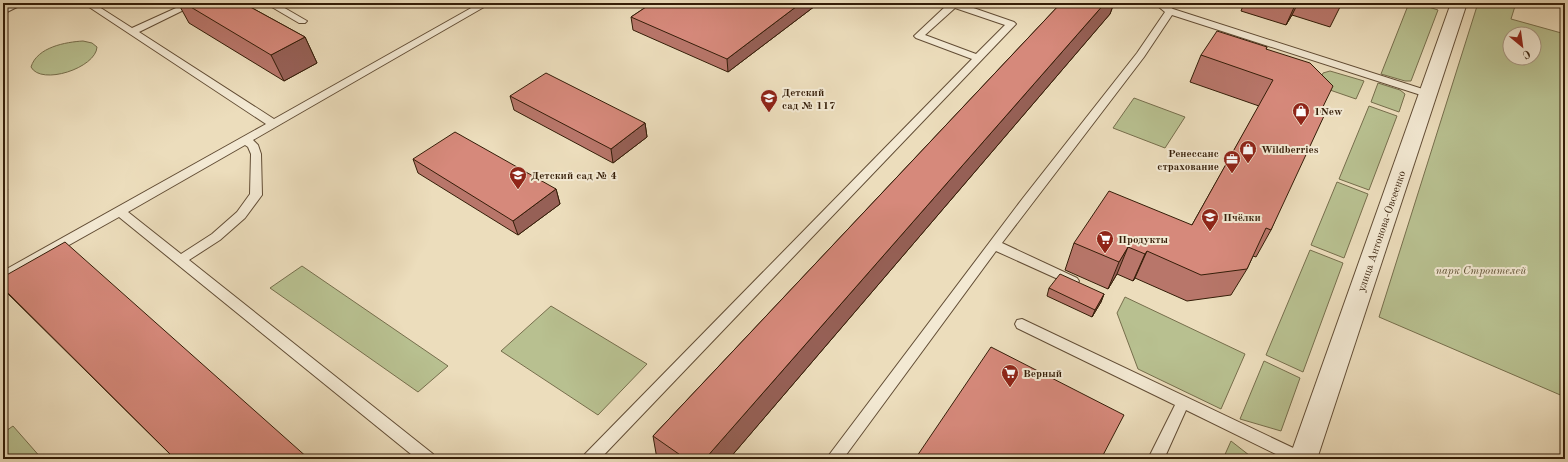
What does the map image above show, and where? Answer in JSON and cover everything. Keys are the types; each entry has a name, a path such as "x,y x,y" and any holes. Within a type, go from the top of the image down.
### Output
{"street":[{"name":"улица Антонова-Овсеенко","path":"1302,459 1459,3"}],"lane":[{"path":"3,11 21,3"},
{"path":"88,3 274,124"},
{"path":"132,32 194,3"},
{"path":"269,3 302,21"},
{"path":"3,277 487,3"},
{"path":"1158,3 1170,11 1428,94"},
{"path":"590,459 1011,24 952,4 919,36 978,58"},
{"path":"834,459 994,245 1141,55 1170,11"},
{"path":"180,260 216,237 241,215 256,195 256,154 253,145 246,140"},
{"path":"119,211 428,459"},
{"path":"994,245 1085,286"},
{"path":"1022,324 1302,459"},
{"path":"1156,459 1183,402"}],"green space":[{"path":"1409,3 1416,3 1438,10 1411,81 1405,81 1381,74"},
{"name":"парк Строителей","path":"1478,3 1516,3 1511,19 1536,26 1502,26 1502,66 1542,66 1542,28 1565,34 1565,397 1379,317"},
{"path":"83,41 92,43 97,47 94,55 88,62 78,68 56,75 45,75 37,72 31,67 34,60 46,50 61,44"},
{"path":"1330,71 1364,81 1356,99 1327,89 1320,79 1323,73"},
{"path":"1378,83 1400,90 1405,94 1399,112 1371,102"},
{"path":"1134,98 1185,117 1165,148 1113,128"},
{"path":"1369,106 1397,116 1369,190 1339,179"},
{"path":"1337,182 1368,194 1344,258 1311,245"},
{"path":"1310,250 1343,263 1303,372 1266,355"},
{"path":"302,266 448,366 418,392 270,288"},
{"path":"1125,297 1245,354 1221,409 1138,369 1117,313"},
{"path":"551,306 647,364 598,415 501,351"},
{"path":"1264,361 1300,378 1281,431 1240,419"},
{"path":"13,426 42,459 3,459 3,433"},
{"path":"1231,441 1254,459 1223,459"}],"building":[{"path":"184,3 243,3 305,37 271,55"},
{"path":"652,3 801,3 727,59 631,17"},
{"path":"1061,3 1105,3 705,459 686,459 653,436"},
{"path":"1217,31 1310,63 1333,86 1319,115 1324,116 1271,230 1266,228 1247,269 1201,275 1147,251 1145,254 1128,247 1119,262 1074,243 1109,191 1192,225 1273,80 1201,55"},
{"path":"546,73 645,123 611,149 510,96"},
{"path":"455,132 556,189 513,221 413,159"},
{"path":"65,242 309,459 175,459 3,288 3,277"},
{"path":"1060,274 1104,294 1095,310 1049,288"},
{"name":"Верный","path":"991,347 1124,415 1101,459 915,459"}],"place":[{"name":"Детский сад № 117","path":"769,113"},
{"name":"1New","path":"1301,126"},
{"name":"Wildberries","path":"1248,164"},
{"name":"Ренессанс страхование","path":"1232,174"},
{"name":"Детский сад № 4","path":"518,190"},
{"name":"Пчёлки","path":"1210,232"},
{"name":"Продукты","path":"1105,254"},
{"name":"Верный","path":"1010,388"}]}
